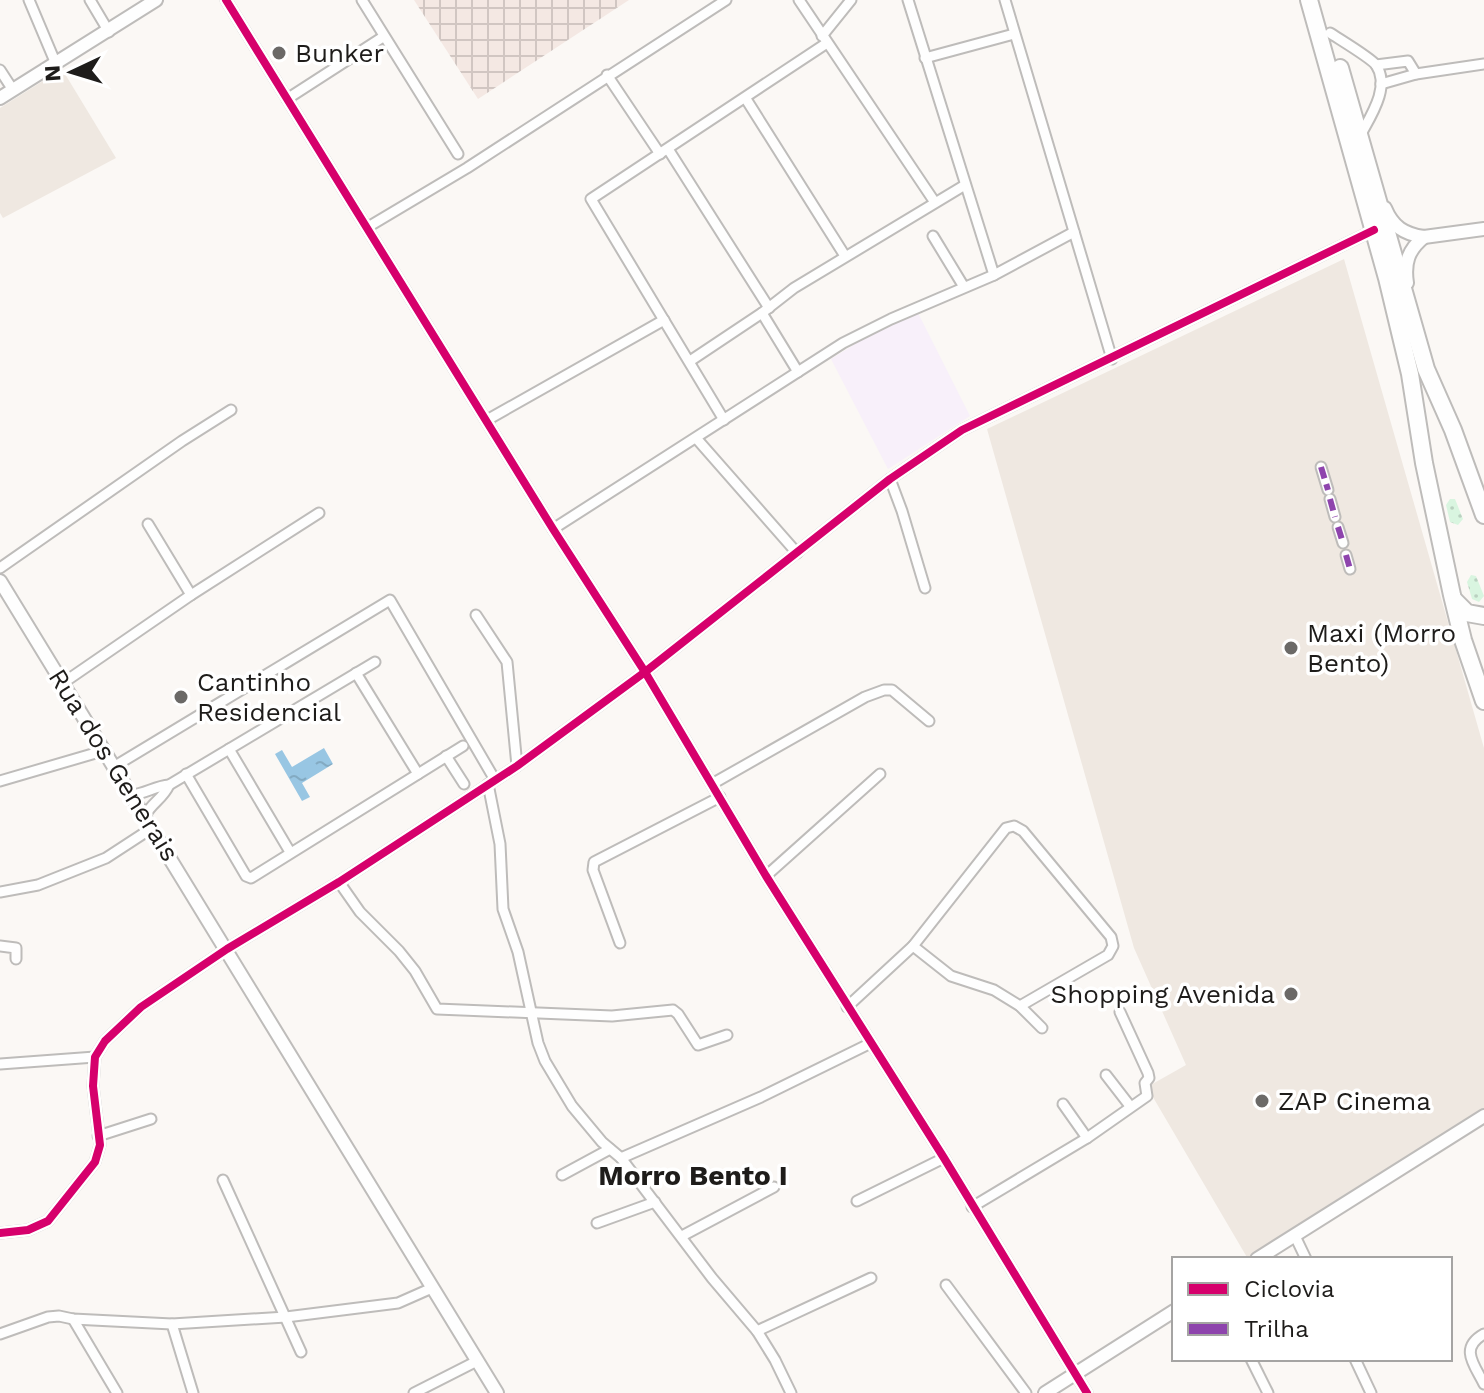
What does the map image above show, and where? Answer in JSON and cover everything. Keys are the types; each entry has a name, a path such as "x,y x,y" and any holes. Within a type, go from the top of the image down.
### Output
{"highway":[{"path":"1309,0 1374,230 1410,374 1424,463 1452,595 1463,640 1484,701"},
{"path":"1320,0 1426,369 1453,430 1484,515"},
{"path":"1452,595 1462,611 1484,616"},
{"path":"1477,681 1477,667 1484,654"}],"street":[{"path":"29,0 56,64"},
{"path":"90,0 109,32"},
{"path":"0,98 156,0"},
{"path":"226,0 553,529 645,672 766,876 944,1158 1087,1393"},
{"path":"362,0 458,154"},
{"path":"368,227 467,168 726,0"},
{"path":"799,0 934,201"},
{"path":"724,420 590,200 746,99 824,39 851,0"},
{"path":"908,0 994,275"},
{"path":"1005,0 1112,359"},
{"path":"1330,33 1376,65 1381,84 1380,96 1360,136"},
{"path":"925,58 1014,34"},
{"path":"287,99 383,37"},
{"path":"1376,65 1408,61 1416,74"},
{"path":"1381,84 1416,74 1484,64"},
{"path":"0,70 13,90"},
{"path":"607,75 664,152 765,310 798,372"},
{"path":"746,99 845,256"},
{"path":"1370,169 1390,220 1405,232 1424,237 1484,229"},
{"path":"690,361 794,288 965,185"},
{"path":"0,1233 28,1230 48,1221 98,1156 93,1086 95,1057 105,1041 141,1007 227,949 339,882 517,766 645,672 890,479 962,430 1374,230"},
{"path":"553,529 843,343 994,275 1074,232"},
{"path":"933,236 964,287"},
{"path":"1411,314 1406,261 1410,251 1424,237"},
{"path":"487,420 664,320"},
{"path":"0,568 231,410"},
{"path":"696,438 797,553"},
{"path":"1321,467 1343,543"},
{"path":"890,479 925,588"},
{"path":"63,683 191,595 319,513"},
{"path":"148,524 191,595"},
{"path":"1346,555 1350,569"},
{"name":"Rua dos Generais","path":"0,581 497,1393"},
{"path":"115,766 390,600 492,782 500,844 503,909 518,952 538,1043 555,1079 572,1106 621,1158 712,1278 757,1331 791,1393"},
{"path":"476,615 507,662 517,766"},
{"path":"131,795 169,785 375,662"},
{"path":"356,673 418,774"},
{"path":"712,784 865,697 884,690 895,691 929,721"},
{"path":"186,774 249,877 463,746"},
{"path":"229,749 290,852"},
{"path":"0,781 106,750"},
{"path":"446,756 464,784"},
{"path":"766,876 880,774"},
{"path":"0,892 38,885 106,858 148,822 152,804 164,796 169,785"},
{"path":"157,786 164,796"},
{"path":"620,943 593,870 594,862 720,797"},
{"path":"847,1007 913,946 1006,828 1020,827 1111,937 1113,946 1108,955 1020,1006"},
{"path":"339,882 360,912 407,961 437,1009 612,1016 673,1010 698,1045 727,1035"},
{"path":"0,946 16,948 16,959"},
{"path":"913,946 951,976 994,990 1020,1006 1042,1028"},
{"path":"972,1207 1087,1138 1147,1096 1145,1083 1148,1073 1120,1012"},
{"path":"621,1158 761,1097 871,1043"},
{"path":"0,1064 95,1057"},
{"path":"1106,1075 1130,1106"},
{"path":"1063,1104 1087,1138"},
{"path":"1260,1257 1484,1116"},
{"path":"98,1136 151,1119"},
{"path":"562,1175 610,1149"},
{"path":"857,1201 944,1158"},
{"path":"223,1180 301,1352"},
{"path":"682,1236 774,1187"},
{"path":"597,1223 655,1202"},
{"path":"1295,1236 1305,1257"},
{"path":"757,1331 871,1278"},
{"path":"946,1285 1026,1393"},
{"path":"0,1334 59,1316 172,1324 286,1317 398,1303 432,1288"},
{"path":"1045,1393 1172,1312"},
{"path":"73,1319 117,1393"},
{"path":"172,1324 193,1393"},
{"path":"1484,1334 1475,1340 1470,1349 1484,1384"},
{"path":"414,1393 477,1361"},
{"path":"1252,1361 1268,1393"},
{"path":"1356,1361 1371,1393"}],"shaded area":[{"path":"414,0 629,0 478,99"},
{"path":"62,69 116,158 3,218 0,213 0,108"},
{"name":"Maxi (Morro Bento)","path":"1344,259 1484,748 1484,1109 1259,1257 1247,1257 1147,1087 1186,1065 1134,948 987,429"},
{"path":"918,313 970,416 888,469 831,359 873,333"}],"green space":[{"path":"1450,499 1455,499 1463,519 1458,525 1450,522 1446,505"},
{"path":"1471,575 1476,576 1484,596 1479,602 1472,599 1467,582"}],"water":[{"path":"324,748 333,764 302,783 310,797 302,801 275,754 282,750 292,767"}],"marked path":[{"path":"1321,467 1328,490"},
{"path":"1330,499 1335,517"},
{"path":"1338,527 1343,543"},
{"path":"1346,555 1350,569"}],"cycle path":[{"path":"226,0 553,529 645,672 766,876 944,1158 1087,1393"},
{"path":"0,1233 28,1230 48,1221 95,1162 100,1145 93,1086 95,1057 105,1041 141,1007 227,949 339,882 517,766 645,672 890,479 962,430 1374,230"}],"place":[{"name":"Bunker","path":"279,53"},
{"name":"Maxi (Morro Bento)","path":"1291,648"},
{"name":"Cantinho Residencial","path":"181,697"},
{"name":"Shopping Avenida","path":"1291,994"},
{"name":"ZAP Cinema","path":"1262,1101"}],"district":[{"name":"Morro Bento I","path":"693,1175"}]}
